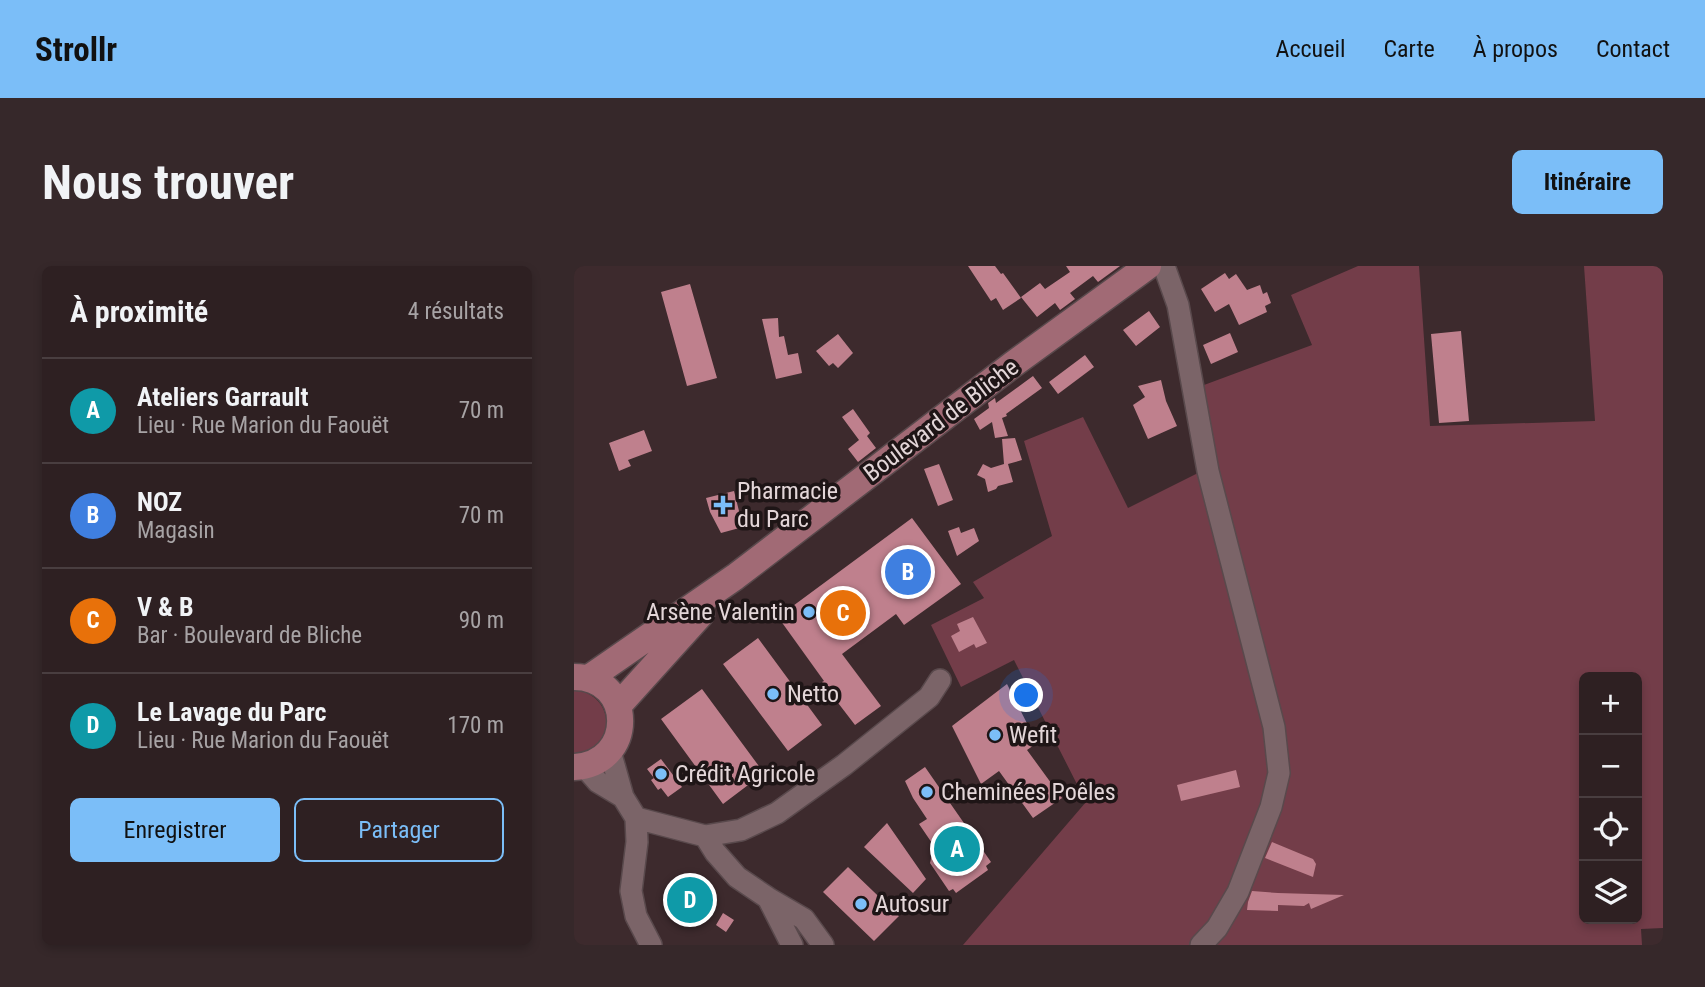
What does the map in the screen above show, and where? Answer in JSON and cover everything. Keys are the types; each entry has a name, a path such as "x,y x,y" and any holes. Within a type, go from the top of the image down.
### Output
{"main road":[{"name":"Boulevard de Bliche","path":"581,677 735,577 1012,365 1148,266"},
{"name":"Boulevard de Bliche","path":"618,706 735,577"},
{"path":"579,766 598,761 610,751 617,741 621,718 611,694 601,684 581,677"}],"street":[{"path":"1164,266 1178,305 1208,471 1274,726 1279,773 1270,807 1238,892 1217,928 1201,945"},
{"path":"636,818 705,836 741,830 777,813 844,765 929,697 940,680"},
{"path":"610,751 623,797 636,818 637,842 631,891 636,916 652,945"},
{"path":"579,766 598,782 623,797"},
{"path":"705,836 737,877 804,919 823,945"},
{"path":"768,898 792,945"}],"shaded area":[{"path":"1358,266 1419,266 1430,426 1595,421 1584,266 1663,266 1663,928 1641,929 1642,945 963,945 1086,802 1014,660 961,687 931,625 984,598 973,582 1052,536 1024,441 1083,417 1128,508 1216,464 1204,385 1312,345 1291,295"},
{"path":"574,689 589,694 599,702 605,712 606,723 604,734 598,743 588,750 574,754"}],"building":[{"path":"968,266 995,266 1021,298 1003,310 996,298 991,301"},
{"path":"1066,266 1120,266 1098,282 1093,276 1070,293 1075,299 1060,310 1055,303 1037,317 1021,297 1040,283 1045,289 1070,272"},
{"path":"1225,273 1229,279 1236,274 1247,290 1260,285 1263,294 1267,292 1271,303 1265,306 1267,312 1239,325 1229,304 1215,312 1201,289"},
{"path":"690,284 717,378 687,386 661,292"},
{"path":"1149,311 1160,327 1136,346 1123,330"},
{"path":"778,318 779,337 784,336 788,355 798,353 802,373 776,379 762,319"},
{"path":"1461,331 1469,421 1439,423 1431,334"},
{"path":"1230,333 1238,352 1211,364 1203,345"},
{"path":"838,334 853,353 838,368 833,363 829,366 816,351"},
{"path":"1085,355 1094,367 1058,394 1049,382"},
{"path":"1033,376 1042,388 1002,418 1008,436 995,438 992,422 980,430 974,419 989,408 988,403 995,398 996,403"},
{"path":"1161,380 1166,401 1177,426 1148,439 1133,405 1145,397 1138,386"},
{"path":"853,409 870,433 867,436 876,448 858,462 848,449 859,440 842,417"},
{"path":"644,430 652,451 628,460 631,466 619,471 609,443"},
{"path":"1015,438 1022,460 1008,464 1013,482 988,492 985,479 977,475 983,464 991,468 1004,464 1002,439"},
{"path":"939,464 953,500 938,506 924,469"},
{"name":"Pharmacie du Parc","path":"734,491 743,527 721,533 706,498"},
{"path":"912,518 961,584 904,625 896,614 842,654 881,706 855,725 778,617"},
{"path":"959,527 961,533 974,528 979,541 957,556 948,531"},
{"path":"973,617 987,643 976,648 974,644 959,652 951,636 960,631 957,624"},
{"name":"Netto","path":"758,638 822,725 788,751 723,664"},
{"name":"Wefit","path":"1007,684 1037,743 1027,750 1062,798 1033,818 999,771 981,784 952,726"},
{"path":"702,689 764,773 723,804 661,719"},
{"name":"Crédit Agricole","path":"661,759 682,787 668,797 661,788 658,790 647,769"},
{"path":"925,767 991,862 986,866 988,870 956,893 953,889 949,891 930,863 934,846 919,824 927,819 905,781"},
{"path":"1236,770 1240,787 1181,801 1177,785"},
{"path":"887,823 926,879 913,893 864,847"},
{"path":"1272,842 1313,859 1316,864 1313,877 1265,858"},
{"name":"Autosur","path":"848,867 899,916 874,941 823,892"},
{"path":"684,887 703,900 695,912 676,899"},
{"path":"1252,891 1344,895 1311,909 1309,903 1304,906 1278,905 1278,911 1247,910"},
{"path":"723,913 734,920 726,932 716,925"}],"place":[{"name":"Pharmacie du Parc","path":"723,505"},
{"name":"NOZ","path":"908,572"},
{"name":"Arsène Valentin","path":"809,612"},
{"name":"V & B","path":"843,613"},
{"name":"Netto","path":"773,694"},
{"name":"Wefit","path":"995,735"},
{"name":"Crédit Agricole","path":"661,774"},
{"name":"Cheminées Poêles","path":"927,792"},
{"name":"Ateliers Garrault","path":"957,849"},
{"name":"Le Lavage du Parc","path":"690,900"},
{"name":"Autosur","path":"861,904"}]}
